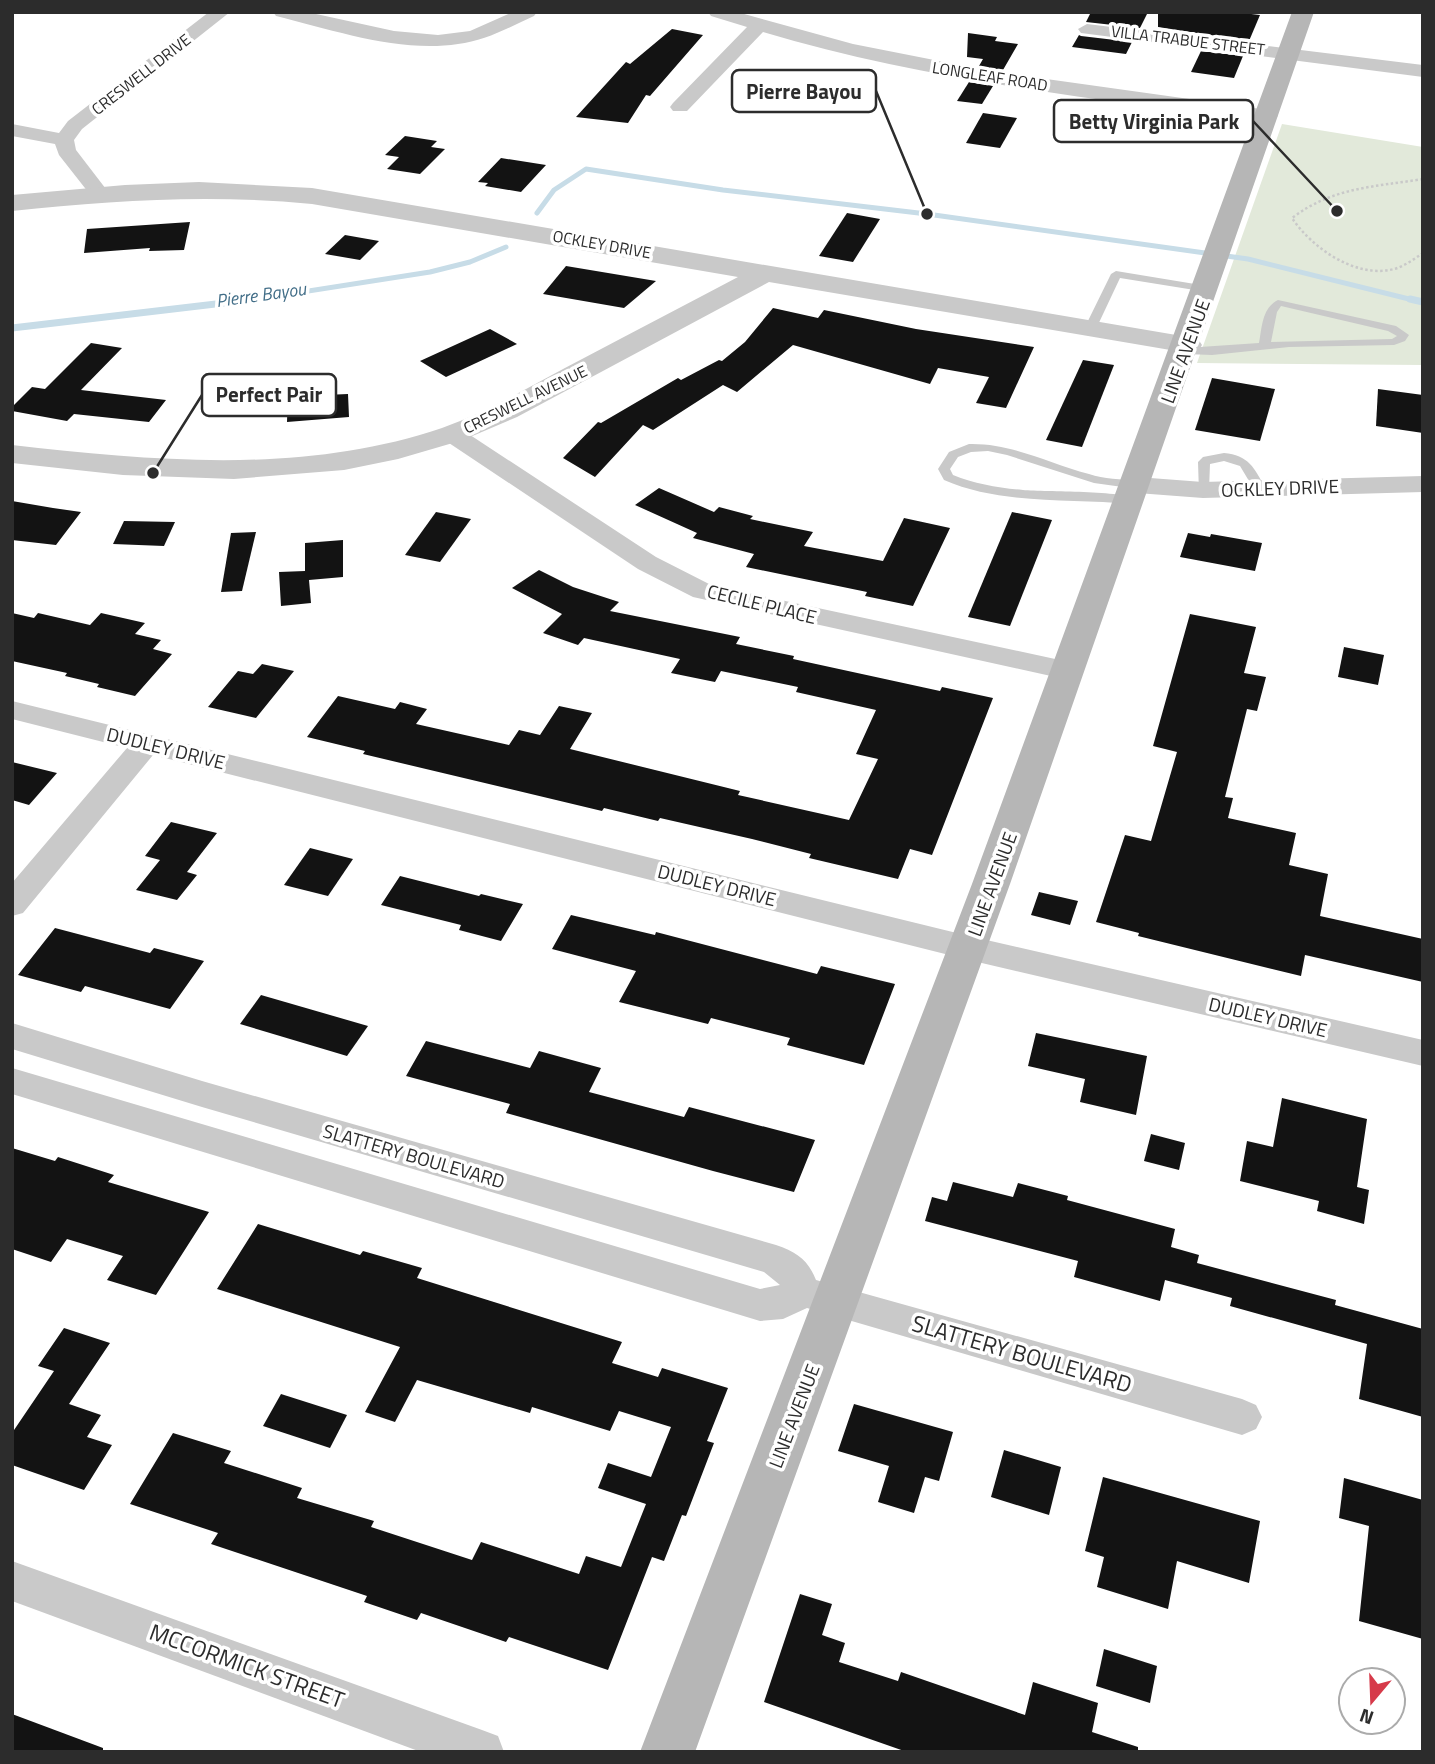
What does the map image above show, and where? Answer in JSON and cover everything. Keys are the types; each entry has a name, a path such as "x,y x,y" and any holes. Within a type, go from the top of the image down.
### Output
{"main road":[{"name":"LINE AVENUE","path":"667,1752 820,1297 969,948 1226,237 1303,12"}],"street":[{"name":"CRESWELL DRIVE","path":"64,140 75,125 221,12"},
{"path":"282,12 413,40 441,41 472,36 528,12"},
{"name":"LONGLEAF ROAD","path":"717,12 758,26 901,62 1268,116"},
{"path":"681,107 758,26"},
{"name":"VILLA TRABUE STREET","path":"1087,29 1423,71"},
{"path":"12,130 64,140 66,151 99,193"},
{"name":"OCKLEY DRIVE","path":"12,203 99,193 204,188 299,194 1090,328 1186,348"},
{"name":"CRESWELL AVENUE","path":"12,454 144,469 263,471 362,458 452,434 513,408 767,272"},
{"name":"CECILE PLACE","path":"452,434 647,563 703,591 1069,671"},
{"name":"OCKLEY DRIVE","path":"1134,492 1423,484"},
{"name":"DUDLEY DRIVE","path":"12,710 969,948 1423,1053"},
{"path":"12,905 147,743"},
{"name":"SLATTERY BOULEVARD","path":"12,1036 228,1102 776,1260 794,1272 820,1297 1242,1417"},
{"path":"12,1081 760,1305 820,1297"},
{"name":"MCCORMICK STREET","path":"12,1581 482,1752"}],"lane":[{"path":"1090,328 1116,274 1209,283"},
{"path":"1186,348 1210,353 1264,347 1394,342 1403,335 1392,328 1278,303 1271,312 1264,347"},
{"path":"979,447 1040,460 1134,492 1059,496 1014,494 973,487 948,477 944,469 947,459 959,449 979,447"},
{"path":"1059,496 1070,472"}],"path":[{"path":"1423,179 1346,191 1313,202 1292,218 1300,232 1323,253 1359,265 1389,270 1407,264 1423,253"}],"green space":[{"path":"1282,124 1423,147 1423,365 1197,363"}],"building":[{"path":"1091,12 1148,12 1140,28 1086,22"},
{"path":"1158,12 1234,12 1260,15 1249,41 1158,27"},
{"path":"672,29 703,35 650,96 646,95 628,123 576,117 626,62 630,64"},
{"path":"968,33 997,37 995,41 1018,44 1003,70 979,66 983,59 967,57"},
{"path":"1079,35 1132,42 1126,54 1072,47"},
{"path":"1201,51 1243,56 1234,78 1191,72"},
{"path":"969,82 993,86 982,104 957,101"},
{"path":"983,113 1017,118 1000,148 966,143"},
{"path":"405,136 437,141 431,147 445,149 420,174 387,169 399,157 385,155"},
{"path":"501,158 546,165 521,192 485,186 488,183 478,182"},
{"path":"847,213 880,219 853,262 819,256"},
{"path":"190,222 184,250 149,251 150,248 84,253 87,229"},
{"path":"345,235 379,241 360,260 325,254"},
{"path":"566,266 656,281 624,308 543,294"},
{"path":"773,308 818,318 824,310 916,329 1034,347 1006,408 976,403 989,377 938,368 930,384 793,345 737,392 723,385 653,430 643,425 595,477 563,458 598,422 601,423 678,378 681,380 719,360 722,361 745,342"},
{"path":"490,329 517,344 446,377 420,361"},
{"path":"91,343 122,348 81,390 166,400 149,422 74,414 67,421 12,411 12,407 32,387 45,389"},
{"path":"1083,360 1114,365 1082,447 1046,440"},
{"path":"1212,378 1275,389 1260,441 1195,430"},
{"path":"324,387 325,395 348,394 349,417 287,422 288,390"},
{"path":"1378,389 1423,395 1423,433 1376,426"},
{"path":"659,488 714,512 719,507 753,516 750,519 813,532 804,546 883,561 904,518 950,528 913,606 865,596 867,592 746,567 754,554 693,538 697,533 635,505"},
{"path":"12,501 81,512 56,545 12,540"},
{"path":"436,512 471,519 440,562 405,555"},
{"path":"1012,512 1052,520 1010,626 968,617"},
{"path":"124,521 175,522 164,546 113,544"},
{"path":"256,532 242,591 221,592 231,533"},
{"path":"1188,533 1262,543 1255,571 1180,557"},
{"path":"343,540 343,577 309,580 311,603 281,606 279,572 305,571 305,543"},
{"path":"539,570 573,587 619,602 610,611 740,637 736,644 794,656 793,659 940,691 942,687 993,698 932,855 910,849 898,879 809,858 811,854 752,839 660,818 658,821 604,808 602,811 363,754 365,751 307,737 338,696 395,709 400,702 427,709 416,724 509,745 519,730 540,735 559,706 592,713 570,749 740,791 738,795 849,820 878,759 856,754 876,710 796,692 798,687 721,671 715,682 671,673 680,659 584,638 578,645 543,633 562,614 512,588"},
{"path":"12,613 34,618 38,613 90,625 101,613 145,623 135,634 161,640 153,649 172,654 135,696 97,687 99,684 65,676 67,673 12,661"},
{"path":"1190,614 1256,627 1244,673 1266,677 1257,711 1247,709 1225,797 1233,798 1228,818 1296,833 1289,865 1328,874 1320,916 1423,939 1423,982 1305,955 1301,976 1138,936 1139,933 1096,922 1125,835 1151,841 1177,752 1153,746"},
{"path":"1344,647 1384,655 1378,685 1338,677"},
{"path":"262,664 294,671 256,718 208,707 238,671 253,674"},
{"path":"12,762 57,773 29,805 12,800"},
{"path":"171,822 217,833 187,872 197,875 177,900 136,890 160,860 145,856"},
{"path":"310,848 353,859 328,896 284,885"},
{"path":"400,876 523,904 501,941 459,930 461,925 381,905"},
{"path":"1039,892 1078,901 1070,925 1031,915"},
{"path":"571,915 655,935 656,932 817,974 821,966 895,984 864,1065 787,1045 790,1038 711,1018 708,1024 619,1002 636,971 552,949"},
{"path":"55,928 150,953 154,948 204,961 170,1009 85,986 81,992 18,975"},
{"path":"261,995 368,1026 347,1056 240,1024"},
{"path":"1036,1033 1147,1056 1136,1115 1080,1102 1085,1079 1028,1066"},
{"path":"426,1041 530,1068 539,1051 601,1068 589,1092 684,1117 689,1107 815,1140 794,1192 506,1113 510,1104 406,1076"},
{"path":"1282,1098 1367,1119 1357,1187 1369,1190 1364,1224 1317,1211 1319,1201 1240,1181 1247,1141 1273,1147"},
{"path":"1151,1134 1185,1143 1179,1170 1144,1161"},
{"path":"12,1148 55,1161 58,1157 114,1175 108,1182 209,1212 156,1295 107,1280 123,1256 67,1239 51,1262 12,1249"},
{"path":"953,1182 1013,1197 1018,1183 1068,1196 1067,1200 1175,1229 1171,1247 1199,1255 1197,1263 1336,1300 1335,1305 1423,1329 1423,1417 1359,1399 1367,1344 1230,1306 1232,1298 1165,1280 1160,1301 1074,1277 1078,1261 925,1221 932,1197 947,1201"},
{"path":"258,1224 360,1255 363,1251 422,1268 417,1278 622,1342 612,1363 658,1377 662,1368 728,1388 707,1441 714,1443 686,1516 682,1515 664,1561 652,1557 608,1670 509,1637 506,1642 421,1613 417,1620 364,1602 367,1596 211,1544 218,1533 130,1504 173,1433 231,1451 224,1463 302,1488 297,1498 374,1521 371,1527 472,1560 481,1542 579,1574 586,1556 621,1567 646,1504 598,1488 608,1463 651,1477 671,1427 619,1411 610,1431 532,1407 530,1413 417,1380 395,1422 365,1412 400,1347 217,1289"},
{"path":"64,1328 110,1343 69,1404 101,1415 87,1437 112,1445 84,1490 12,1465 12,1433 54,1371 38,1366"},
{"path":"281,1394 347,1415 330,1448 263,1426"},
{"path":"854,1404 953,1432 939,1481 925,1477 914,1513 878,1502 889,1466 838,1451"},
{"path":"1004,1450 1061,1467 1049,1515 991,1497"},
{"path":"1103,1477 1260,1521 1249,1583 1177,1561 1168,1609 1097,1587 1104,1557 1085,1551"},
{"path":"1344,1478 1423,1500 1423,1639 1359,1621 1369,1526 1339,1518"},
{"path":"800,1594 832,1604 822,1635 845,1643 839,1662 898,1681 901,1672 1025,1715 1033,1682 1098,1703 1092,1732 1138,1747 1138,1752 907,1752 764,1702"},
{"path":"1104,1649 1157,1666 1150,1703 1096,1686"},
{"path":"12,1714 103,1748 103,1752 12,1752"}],"waterway":[{"name":"Pierre Bayou","path":"537,213 554,190 586,169 723,190 927,214 1248,259 1417,301"},
{"name":"Pierre Bayou","path":"257,299 430,272 470,262 506,247"},
{"name":"Pierre Bayou","path":"12,328 257,299"},
{"name":"Pierre Bayou","path":"245,301 257,299"},
{"path":"1410,299 1423,302"}],"place":[{"name":"Betty Virginia Park","path":"1337,211"},
{"name":"Pierre Bayou","path":"927,214"},
{"name":"Perfect Pair","path":"153,473"}]}
